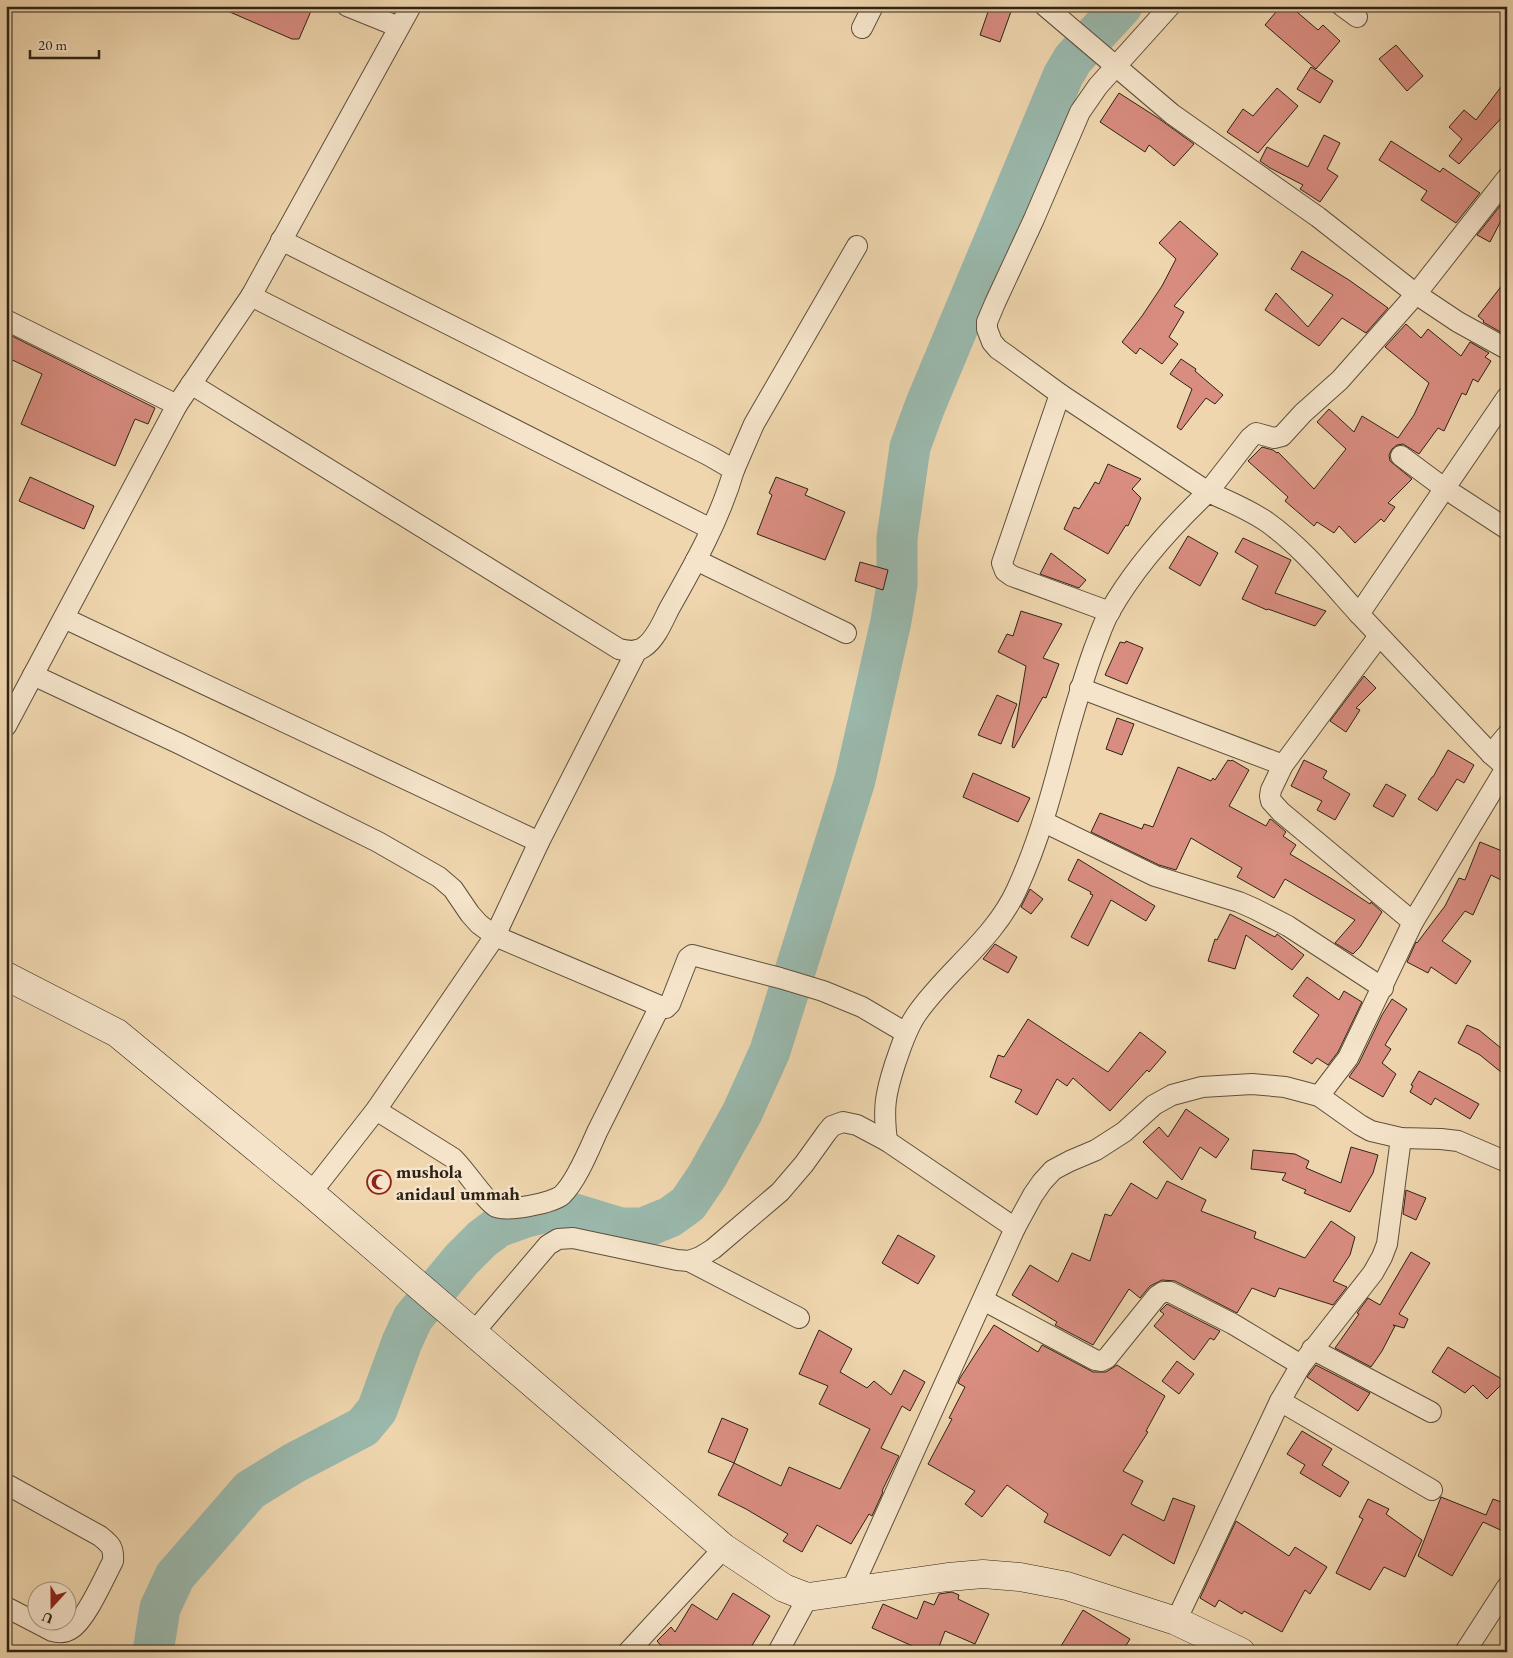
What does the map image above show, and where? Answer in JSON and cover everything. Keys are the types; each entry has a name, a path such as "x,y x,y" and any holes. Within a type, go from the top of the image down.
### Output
{"street":[{"path":"347,6 399,27"},
{"path":"6,726 177,405 251,296 411,6"},
{"path":"862,28 873,6"},
{"path":"1045,6 1172,114 1318,218 1416,294 1458,322 1507,349"},
{"path":"1170,6 1112,63 1080,112 987,322 988,335 998,349 1060,394 1208,492 1243,507 1267,522 1293,544 1324,575 1490,754 1507,768 1402,941 1383,988 1348,1058 1319,1096"},
{"path":"887,1141 884,1108 885,1096 906,1034 928,999 975,950 992,929 1016,891 1044,822 1080,688 1110,612 1136,572 1182,516 1208,492 1250,438 1256,433 1274,438 1282,436 1303,413 1340,380 1416,294 1507,178"},
{"path":"281,240 710,456 734,470"},
{"path":"191,384 618,649 628,652 644,647 654,635 711,529 754,424 857,246"},
{"path":"251,296 711,529"},
{"path":"6,320 177,405"},
{"path":"1060,394 1002,563 1005,571 1012,576 1110,612"},
{"path":"1359,614 1450,491 1507,397"},
{"path":"1401,456 1507,529"},
{"path":"696,560 846,633"},
{"path":"64,618 539,842"},
{"path":"1379,636 1283,765 1270,790 1271,801 1281,812 1413,922"},
{"path":"311,1193 376,1110 495,936 539,842 637,650"},
{"path":"33,674 378,842 439,876 453,889 479,924 495,936 660,1006 666,1008 670,1004 688,958 692,955 824,991 862,1007 906,1034"},
{"path":"1080,688 1283,765"},
{"path":"1490,754 1507,734"},
{"path":"1044,822 1154,876 1239,902 1255,909 1288,926 1383,988"},
{"path":"6,976 117,1034 311,1193 412,1282 468,1327 724,1548 784,1588 808,1597 957,1576 983,1574 1020,1577 1067,1586 1176,1621 1241,1652"},
{"path":"376,1110 453,1158 463,1167 494,1206 513,1208 553,1200 563,1194 581,1165 660,1006"},
{"path":"851,1591 1015,1228 1033,1195 1054,1170 1096,1150 1124,1132 1154,1105 1172,1095 1202,1087 1252,1084 1285,1087 1319,1096 1365,1128 1388,1136 1458,1141 1507,1162"},
{"path":"689,1261 714,1249 780,1192 804,1164 832,1126 843,1122 851,1122 887,1141 1015,1228"},
{"path":"1176,1621 1280,1401 1306,1357 1373,1273 1382,1257 1387,1244 1402,1138"},
{"path":"468,1327 548,1245 558,1239 573,1238 689,1261 798,1318"},
{"path":"983,1300 1095,1360 1101,1361 1107,1358 1157,1296 1163,1292 1170,1292 1233,1324 1431,1412"},
{"path":"1280,1401 1432,1490"},
{"path":"6,1484 100,1536 109,1544 114,1552 113,1561 85,1613 72,1629 66,1632 52,1631 6,1607"},
{"path":"628,1652 724,1548"},
{"path":"1464,1652 1507,1587"},
{"path":"778,1652 808,1597"}],"building":[{"path":"216,6 299,6 311,11 299,39 292,39"},
{"path":"990,6 1013,6 1000,42 980,35"},
{"path":"1281,6 1290,6 1318,30 1323,25 1340,41 1316,69 1265,25"},
{"path":"1396,45 1423,76 1407,91 1379,59"},
{"path":"1311,67 1333,81 1320,103 1297,89"},
{"path":"1507,79 1507,112 1459,164 1449,156 1462,139 1449,127 1464,110 1476,120"},
{"path":"1277,88 1298,106 1258,153 1227,132 1243,109 1253,116"},
{"path":"1119,93 1194,144 1174,166 1149,145 1145,152 1100,122"},
{"path":"1324,135 1340,143 1327,169 1338,176 1320,202 1300,189 1303,185 1260,161 1267,147 1308,167"},
{"path":"1391,141 1440,172 1443,168 1480,193 1456,223 1421,200 1427,191 1379,160"},
{"path":"1500,206 1504,208 1504,215 1490,242 1477,235"},
{"path":"1180,221 1218,254 1174,306 1184,312 1169,337 1178,344 1162,364 1140,348 1136,354 1122,342 1162,286 1176,259 1159,243"},
{"path":"1302,251 1349,280 1388,308 1366,333 1342,318 1319,346 1265,310 1276,293 1308,327 1333,295 1291,269"},
{"path":"1507,279 1507,330 1504,334 1483,322 1478,316"},
{"path":"1406,324 1421,338 1428,329 1461,356 1470,342 1489,353 1485,357 1491,361 1478,382 1473,379 1466,395 1462,393 1444,431 1438,428 1419,454 1403,444 1397,445 1392,449 1389,455 1390,461 1412,479 1388,503 1395,507 1384,522 1381,519 1355,543 1339,526 1334,533 1317,522 1314,526 1285,501 1288,497 1248,461 1262,447 1278,452 1314,489 1346,449 1317,422 1329,409 1354,432 1362,416 1398,438 1414,415 1429,383 1385,347"},
{"path":"6,333 155,408 148,424 135,419 115,466 21,424 42,374 6,357"},
{"path":"1181,359 1196,369 1195,371 1223,395 1215,404 1206,398 1181,430 1177,427 1192,389 1170,374"},
{"path":"1108,464 1141,479 1132,489 1141,498 1128,526 1126,525 1108,554 1064,529 1074,507 1079,509 1095,482 1099,484"},
{"path":"30,477 94,506 84,529 19,501"},
{"path":"776,477 808,489 805,495 845,512 825,560 757,534 772,495 769,493"},
{"path":"1188,536 1218,553 1200,586 1169,568"},
{"path":"1243,538 1291,560 1275,593 1326,611 1315,626 1267,610 1242,599 1258,566 1235,552"},
{"path":"1051,553 1086,580 1079,588 1040,574"},
{"path":"860,562 888,570 883,590 855,581"},
{"path":"1021,611 1062,624 1043,658 1059,664 1046,698 1043,697 1014,748 1012,747 1026,666 998,652 1007,634 1013,636"},
{"path":"1126,641 1143,648 1127,684 1105,675 1120,642 1125,643"},
{"path":"1364,676 1376,688 1356,708 1360,710 1346,732 1330,721"},
{"path":"997,695 1017,704 1001,744 978,735"},
{"path":"1117,718 1134,724 1122,755 1106,749"},
{"path":"1448,750 1474,765 1464,783 1457,779 1437,811 1418,799"},
{"path":"1228,760 1232,760 1249,770 1229,806 1266,826 1270,819 1272,820 1286,832 1283,836 1296,845 1290,854 1370,904 1371,902 1382,912 1360,947 1353,954 1335,943 1355,920 1285,879 1274,898 1237,877 1242,868 1191,838 1176,870 1159,865 1091,832 1100,813 1142,829 1144,824 1153,827 1178,767 1211,781 1213,778 1215,780"},
{"path":"1304,760 1327,771 1323,778 1350,794 1335,820 1317,810 1322,801 1291,786"},
{"path":"973,773 1030,798 1018,822 963,797"},
{"path":"1386,784 1406,795 1393,817 1373,806"},
{"path":"1480,842 1507,853 1507,883 1491,875 1473,915 1465,911 1442,941 1471,961 1456,984 1431,967 1428,973 1407,962 1416,942 1445,906 1459,878 1465,880"},
{"path":"1078,859 1155,906 1146,921 1111,900 1088,946 1071,937 1093,895 1090,894 1091,892 1068,880"},
{"path":"1030,889 1043,899 1031,914 1021,907"},
{"path":"1230,914 1275,937 1277,934 1304,955 1292,970 1246,935 1235,969 1208,961 1215,939 1217,940"},
{"path":"995,944 1017,957 1008,973 983,959"},
{"path":"1307,977 1339,1000 1344,991 1362,1002 1338,1052 1328,1065 1317,1058 1312,1064 1293,1052 1319,1015 1293,996"},
{"path":"1392,999 1407,1009 1385,1045 1391,1049 1382,1063 1396,1074 1383,1097 1349,1077 1359,1063 1382,1015"},
{"path":"1028,1019 1108,1072 1140,1032 1166,1052 1110,1111 1073,1078 1067,1086 1057,1079 1037,1115 1015,1102 1022,1090 990,1077 998,1055 1004,1057"},
{"path":"1467,1025 1479,1030 1507,1053 1507,1077 1480,1055 1458,1043"},
{"path":"1419,1071 1479,1104 1470,1119 1435,1098 1431,1105 1410,1092 1413,1086 1411,1085"},
{"path":"1186,1109 1229,1139 1216,1158 1200,1147 1182,1180 1143,1142 1159,1127 1168,1137"},
{"path":"1351,1147 1378,1155 1373,1173 1350,1212 1304,1193 1306,1190 1282,1180 1286,1173 1251,1169 1253,1150 1295,1154 1309,1161 1306,1168 1341,1183"},
{"path":"1167,1181 1206,1200 1201,1211 1256,1232 1254,1238 1305,1258 1331,1221 1355,1237 1350,1255 1333,1281 1347,1287 1333,1305 1279,1288 1275,1297 1252,1288 1237,1313 1175,1281 1162,1280 1150,1286 1140,1298 1129,1289 1093,1345 1055,1325 1057,1322 1012,1295 1030,1265 1058,1282 1072,1253 1090,1261 1105,1214 1111,1216 1131,1183 1157,1199"},
{"path":"1406,1190 1426,1198 1416,1220 1403,1214"},
{"path":"898,1235 935,1256 918,1284 882,1263"},
{"path":"1411,1252 1430,1263 1399,1314 1408,1319 1404,1328 1393,1325 1395,1326 1382,1351 1371,1367 1335,1348 1368,1298 1380,1305"},
{"path":"1167,1304 1220,1331 1214,1340 1210,1338 1194,1360 1154,1326 1164,1314 1160,1311"},
{"path":"994,1325 1038,1352 1042,1345 1093,1372 1106,1372 1117,1365 1165,1396 1146,1431 1148,1432 1123,1471 1143,1481 1131,1504 1164,1521 1173,1498 1195,1506 1174,1564 1123,1534 1110,1556 1044,1522 1048,1514 1007,1485 982,1517 965,1504 975,1491 928,1464 952,1419 949,1418 965,1387 958,1383 960,1378"},
{"path":"819,1330 852,1349 840,1372 867,1388 874,1381 891,1395 904,1370 925,1382 910,1411 902,1406 881,1448 899,1456 872,1516 869,1514 851,1544 817,1525 802,1552 783,1541 788,1534 718,1495 734,1463 781,1486 789,1467 840,1489 870,1429 819,1404 828,1386 799,1374"},
{"path":"1448,1347 1505,1381 1487,1399 1473,1385 1465,1393 1432,1372"},
{"path":"1177,1361 1194,1374 1179,1394 1162,1381"},
{"path":"1316,1365 1370,1393 1358,1411 1307,1377"},
{"path":"722,1418 748,1429 734,1463 708,1452"},
{"path":"1302,1431 1332,1449 1322,1465 1349,1482 1340,1497 1300,1473 1305,1465 1287,1454"},
{"path":"1441,1497 1486,1515 1493,1499 1507,1504 1507,1533 1483,1522 1452,1576 1418,1556"},
{"path":"1368,1499 1389,1509 1386,1514 1422,1540 1405,1577 1384,1567 1370,1590 1336,1573 1363,1519 1359,1517"},
{"path":"1236,1521 1289,1556 1295,1547 1327,1567 1310,1594 1305,1590 1282,1632 1244,1611 1242,1614 1219,1600 1215,1607 1200,1598"},
{"path":"952,1592 959,1595 958,1599 989,1614 975,1644 945,1631 937,1652 926,1652 872,1628 883,1604 917,1619 924,1601 934,1605 939,1594"},
{"path":"733,1593 770,1616 748,1652 662,1652 664,1649 657,1641 671,1627 675,1632 692,1604 717,1620"},
{"path":"1083,1610 1130,1639 1122,1652 1071,1652 1061,1646"}],"waterway":[{"path":"153,1652 160,1608 175,1576 250,1490 294,1463 363,1427 377,1410 413,1318 461,1260 482,1239 498,1227 551,1211 575,1214 621,1228 643,1228 670,1217 688,1204 707,1176 742,1113 770,1051 855,780 891,621 897,585 897,538 910,447 925,406 1063,76 1073,59 1122,6"}],"place":[{"name":"mushola anidaul ummah","path":"379,1182"}]}
